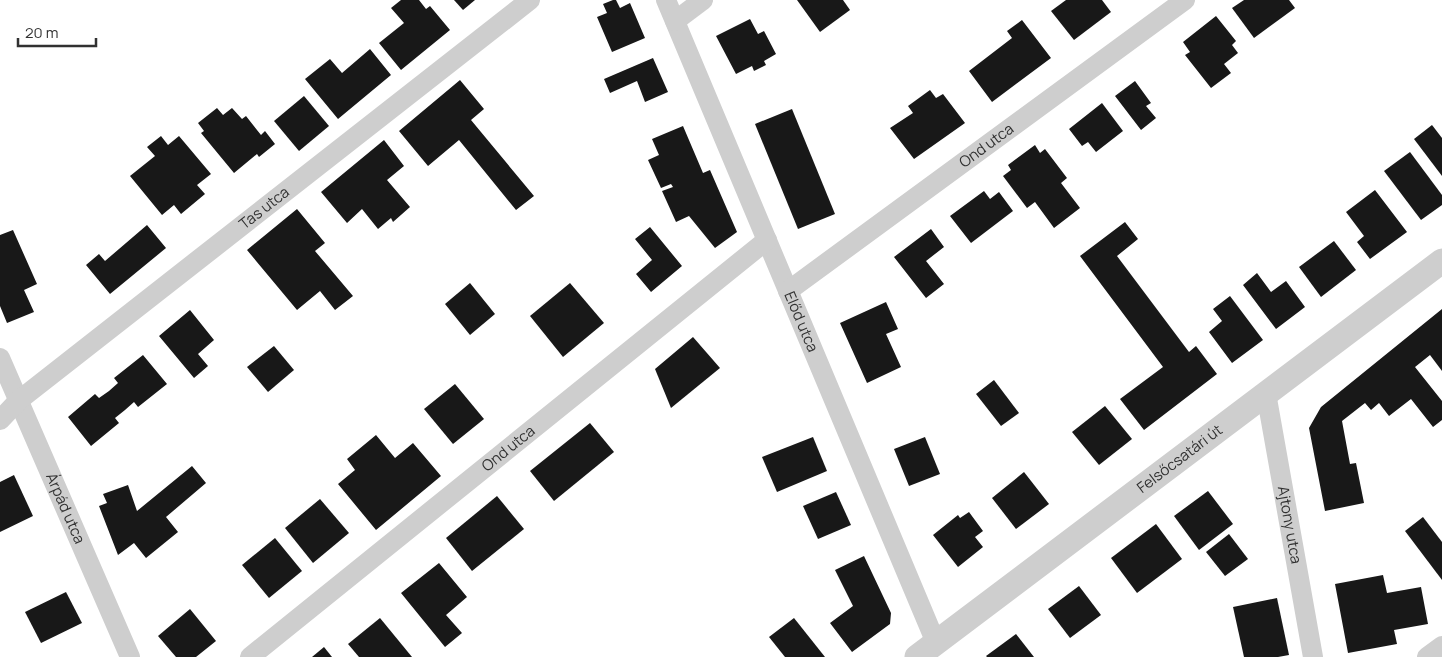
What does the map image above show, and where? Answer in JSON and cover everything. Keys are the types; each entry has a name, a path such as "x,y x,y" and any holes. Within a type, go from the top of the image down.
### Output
{"street":[{"name":"Tas utca","path":"0,420 18,401 530,0"},
{"name":"Előd utca","path":"666,0 788,291 926,650"},
{"path":"675,21 703,0"},
{"name":"Ond utca","path":"788,291 1185,0"},
{"name":"Ond utca","path":"250,657 767,240"},
{"name":"Felsőcsatári út","path":"926,650 1442,261"},
{"name":"Árpád utca","path":"0,358 130,657"},
{"name":"Ajtony utca","path":"1266,393 1312,657"},
{"path":"1427,657 1442,646"}],"building":[{"path":"401,0 419,0 426,9 430,6 450,30 401,70 379,43 404,23 391,8"},
{"path":"454,0 475,0 463,10"},
{"path":"616,0 620,8 630,3 645,38 612,52 597,17 607,13 603,4"},
{"path":"797,0 843,0 850,10 820,32"},
{"path":"1066,0 1102,0 1111,12 1074,40 1051,11"},
{"path":"1244,0 1289,0 1295,8 1254,38 1232,8"},
{"path":"1216,16 1236,41 1232,45 1238,53 1224,64 1231,73 1211,88 1185,55 1190,52 1183,42"},
{"path":"750,19 758,34 764,31 776,54 764,61 766,65 754,71 752,66 736,74 716,36"},
{"path":"1022,20 1051,58 992,102 969,71 1012,38 1007,31"},
{"path":"370,49 391,75 338,119 305,79 330,59 342,73"},
{"path":"653,58 668,92 645,102 637,81 610,93 604,79"},
{"path":"460,80 484,109 471,120 534,196 516,210 459,140 428,166 399,131"},
{"path":"1135,81 1151,103 1146,106 1156,118 1141,130 1115,96"},
{"path":"930,90 936,98 943,94 965,123 914,159 890,128 913,113 908,106"},
{"path":"304,96 329,126 299,151 274,121"},
{"path":"1102,103 1123,131 1096,152 1088,142 1082,146 1069,129"},
{"path":"217,108 223,115 232,108 242,119 246,116 261,135 265,131 275,144 259,157 257,154 234,173 201,133 204,131 198,123"},
{"path":"792,109 835,214 798,229 755,124"},
{"path":"1432,125 1442,138 1442,176 1414,139"},
{"path":"683,126 703,173 710,170 737,232 715,248 689,216 676,222 662,191 673,187 671,184 661,188 648,160 659,155 652,139"},
{"path":"161,136 168,145 179,136 211,174 197,185 205,194 181,214 174,205 162,215 130,176 155,156 147,147"},
{"path":"384,140 404,166 387,180 410,207 393,222 391,218 378,229 362,209 347,223 321,192"},
{"path":"1035,145 1040,153 1045,149 1067,178 1061,183 1080,208 1054,228 1035,202 1027,208 1003,176 1011,170 1008,165"},
{"path":"1410,152 1442,195 1442,205 1421,220 1384,171"},
{"path":"1375,190 1407,232 1370,259 1357,242 1364,236 1346,212"},
{"path":"984,191 990,199 999,192 1013,211 971,243 950,216"},
{"path":"297,209 325,243 315,251 353,296 335,310 320,291 297,310 247,250"},
{"path":"1125,222 1138,239 1117,256 1189,352 1196,346 1217,374 1144,430 1120,399 1163,367 1080,256"},
{"path":"147,225 166,248 110,294 86,265 99,254 105,261"},
{"path":"650,227 682,266 651,292 636,274 652,260 635,239"},
{"path":"931,229 944,247 926,261 944,284 926,298 894,257"},
{"path":"13,230 37,284 24,290 34,312 7,323 0,306 0,235"},
{"path":"1334,241 1356,270 1321,297 1299,267"},
{"path":"1257,273 1271,292 1286,281 1305,307 1276,329 1243,285"},
{"path":"470,283 495,314 470,335 445,304"},
{"path":"570,283 604,323 563,357 530,316"},
{"path":"1230,296 1263,340 1232,363 1209,332 1222,321 1213,309"},
{"path":"886,302 898,329 886,334 901,367 867,383 840,323"},
{"path":"1442,309 1442,371 1430,355 1415,367 1442,401 1442,420 1433,427 1411,399 1389,416 1379,403 1371,410 1365,403 1342,421 1350,464 1356,463 1364,503 1325,511 1309,428 1321,407"},
{"path":"190,310 214,340 198,354 208,366 194,378 159,336"},
{"path":"693,337 720,368 671,408 655,369"},
{"path":"274,346 294,370 268,392 247,367"},
{"path":"143,355 167,384 138,407 134,402 115,418 119,423 91,446 68,417 95,394 99,398 109,391 118,383 114,378"},
{"path":"994,380 1019,413 1001,426 976,394"},
{"path":"455,384 484,419 453,444 424,409"},
{"path":"1105,406 1132,439 1099,465 1072,432"},
{"path":"590,423 614,452 554,501 530,471"},
{"path":"376,435 395,458 413,443 441,476 376,530 338,484 355,470 347,459"},
{"path":"813,437 827,471 777,492 762,457"},
{"path":"925,437 940,474 909,486 894,449"},
{"path":"192,466 206,483 166,517 178,532 146,558 134,543 118,555 99,506 107,503 103,494 128,485 137,511"},
{"path":"1024,472 1049,504 1016,529 992,498"},
{"path":"14,475 33,516 0,532 0,482"},
{"path":"1208,491 1233,524 1199,550 1174,516"},
{"path":"836,492 851,525 818,539 803,506"},
{"path":"497,496 524,529 472,571 446,538"},
{"path":"320,499 349,533 313,563 285,528"},
{"path":"969,512 983,531 975,537 983,547 958,567 933,535 958,515 960,518"},
{"path":"1423,517 1442,542 1442,580 1405,531"},
{"path":"1156,524 1182,559 1137,593 1111,558"},
{"path":"1229,534 1248,559 1225,576 1206,552"},
{"path":"275,538 302,571 269,598 242,565"},
{"path":"864,556 891,613 890,624 852,652 830,623 853,606 835,570"},
{"path":"439,563 467,597 446,615 462,633 445,647 401,593"},
{"path":"1383,575 1387,593 1421,587 1428,624 1394,630 1397,644 1348,653 1335,584"},
{"path":"1079,586 1101,615 1070,638 1048,609"},
{"path":"66,592 82,623 41,643 25,612"},
{"path":"1277,598 1289,655 1278,657 1244,657 1233,607"},
{"path":"190,609 216,641 196,657 176,657 158,636"},
{"path":"380,618 412,657 359,657 348,644"},
{"path":"794,618 825,657 785,657 769,637"},
{"path":"1016,634 1034,657 986,656"},
{"path":"324,647 332,657 312,657"}]}
